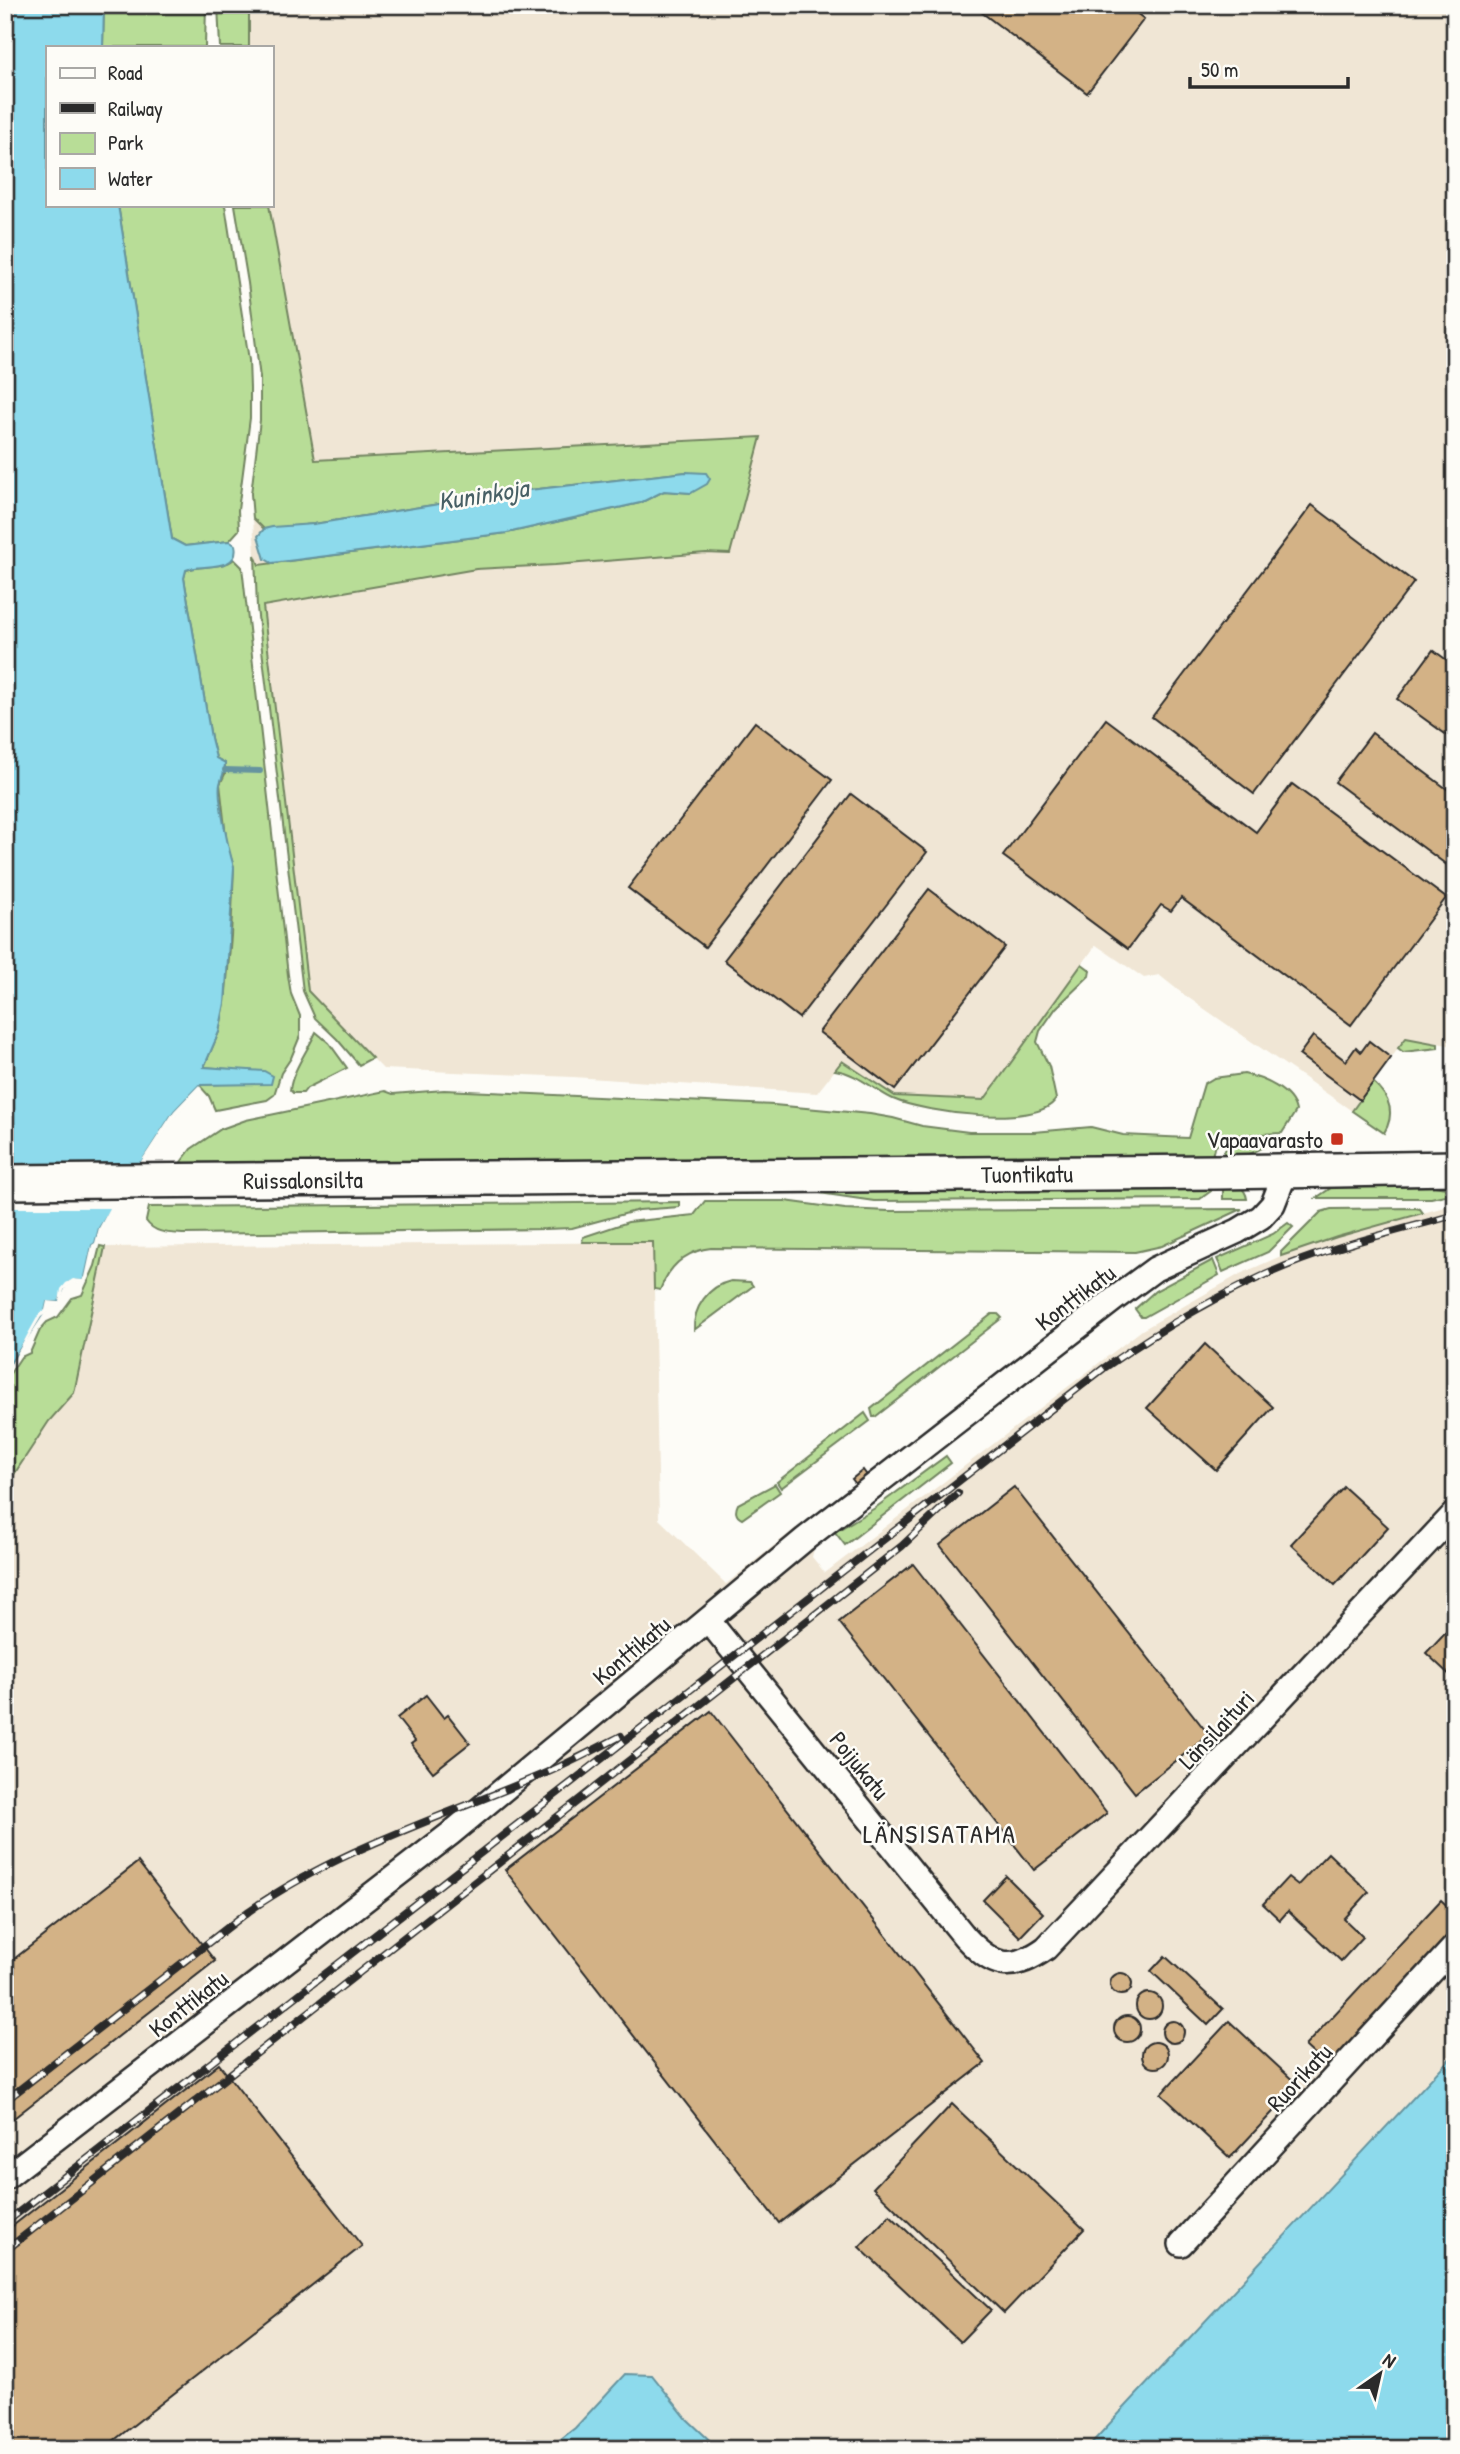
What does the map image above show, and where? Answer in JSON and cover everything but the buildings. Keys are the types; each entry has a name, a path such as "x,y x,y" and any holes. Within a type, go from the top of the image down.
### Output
{"street":[{"name":"Tuontikatu","path":"600,1177 1455,1168"},
{"name":"Konttikatu","path":"5,2178 450,1834 805,1539 1117,1297 1155,1269 1238,1231 1261,1217 1273,1204 1286,1171"},
{"name":"Ruissalonsilta","path":"5,1182 600,1177"},
{"name":"Länsilaituri","path":"1006,1964 1029,1960 1046,1948 1455,1513"},
{"name":"Poijukatu","path":"708,1620 965,1937 986,1958 1006,1964"},
{"name":"Ruorikatu","path":"1181,2244 1455,1946"}],"shaded area":[{"path":"248,5 1455,5 1455,1046 1406,1038 1352,1111 1159,975 1144,978 1096,945 984,1100 895,1096 842,1061 817,1093 573,1077 383,1069 308,991 255,555 253,518 315,460 269,206 273,206 273,46 249,46"},
{"path":"1455,1204 1455,2053 1086,2449 719,2449 687,2419 652,2375 625,2374 575,2428 548,2449 5,2449 5,1489 49,1421 74,1393 105,1247 653,1242 659,1519 726,1584 796,1528 814,1549 812,1557 825,1573 1142,1330 1240,1274 1281,1256 1337,1237"}],"green space":[{"path":"104,5 206,5 205,46 103,46"},
{"path":"218,5 249,5 249,46 220,46"},
{"path":"118,206 225,206 249,360 250,418 238,510 239,530 229,541 185,546 172,539"},
{"path":"235,206 269,206 315,460 761,437 730,554 706,553 476,569 263,606 308,991 372,1058 359,1065 315,1018 303,991 257,608 255,555 259,565 507,533 640,503 664,491 691,493 686,472 512,492 491,501 464,500 314,524 264,529 253,518 251,494 260,420 260,378"},
{"path":"234,559 242,567 288,975 291,994 300,1016 300,1036 281,1073 274,1095 267,1100 215,1110 209,1096 199,1085 221,1084 227,1069 204,1067 219,1032 225,1003 234,867 227,845 220,784 225,774 225,763 216,758 211,738 184,578 186,570 224,564"},
{"path":"1082,964 1090,970 1089,976 1056,1008 1040,1031 1037,1042 1049,1066 1056,1099 1045,1108 1004,1116 928,1109 893,1099 858,1078 835,1070 842,1061 895,1096 984,1100"},
{"path":"316,1032 329,1043 347,1068 307,1088 303,1093 293,1093 290,1090 294,1075"},
{"path":"1406,1038 1438,1044 1438,1048 1403,1052 1398,1048"},
{"path":"1244,1074 1268,1082 1283,1091 1296,1111 1282,1133 1226,1136 1214,1148 1211,1160 178,1166 191,1149 221,1129 246,1120 385,1091 393,1094 444,1090 774,1105 870,1114 922,1126 969,1132 1034,1132 1091,1127 1123,1135 1188,1138 1204,1084 1214,1078"},
{"path":"1373,1082 1389,1105 1390,1119 1384,1133 1352,1111"},
{"path":"1269,1144 1247,1154 1223,1156 1230,1146"},
{"path":"1419,1183 1445,1188 1445,1195 1431,1198 1316,1198 1337,1184"},
{"path":"1210,1184 1211,1191 1200,1199 874,1201 785,1188"},
{"path":"1223,1185 1242,1189 1247,1199 1223,1199"},
{"path":"705,1201 785,1201 845,1209 889,1211 1242,1209 1162,1246 1135,1252 711,1248 686,1256 668,1274 660,1290 654,1289 653,1242 582,1242 583,1237 628,1222 694,1215"},
{"path":"679,1202 679,1207 639,1210 572,1228 545,1229 185,1234 158,1231 146,1221 149,1207"},
{"path":"1415,1208 1423,1213 1281,1256 1281,1252 1321,1212 1331,1209"},
{"path":"1288,1223 1293,1227 1268,1252 1223,1272 1217,1259 1273,1234"},
{"path":"100,1246 105,1247 74,1393 49,1421 5,1488 7,1378 21,1357 30,1353 40,1330 47,1322 58,1317 72,1298 82,1295 95,1266"},
{"path":"1213,1260 1219,1275 1144,1317 1135,1309 1155,1291"},
{"path":"731,1281 750,1282 753,1286 694,1330 696,1314 704,1299 715,1288"},
{"path":"992,1314 998,1314 1002,1318 873,1417 871,1409"},
{"path":"865,1413 870,1421 781,1488 777,1482"},
{"path":"946,1456 951,1463 845,1545 835,1532 875,1508"},
{"path":"775,1484 780,1492 742,1519 737,1515 738,1504"}],"water":[{"path":"5,5 104,5 103,46 46,46 46,206 118,206 172,539 185,546 229,541 235,545 235,554 227,563 186,570 184,578 211,738 216,758 225,763 220,784 220,801 234,867 225,1003 219,1032 204,1067 264,1071 273,1076 271,1084 199,1085 174,1111 99,1228 85,1277 82,1281 69,1283 59,1302 47,1302 45,1311 5,1371"},
{"path":"686,472 706,473 710,479 707,484 691,493 664,491 640,503 507,533 272,563 265,559 258,536 264,529 272,527 314,524 464,500 491,501 512,492"},
{"path":"1455,2053 1455,2449 1086,2449"},
{"path":"625,2374 652,2375 687,2419 719,2449 548,2449 575,2428"}],"pier":[{"path":"199,1085 202,1089 177,1113 102,1229 88,1279 83,1284 73,1283 68,1286 64,1290 61,1304 50,1306 11,1370 5,1375 39,1314 45,1310 47,1301 59,1302 61,1289 66,1283 85,1277 92,1245 110,1208 5,1208 5,1168 138,1166 174,1111"}],"waterway":[{"path":"225,770 260,771"}],"railway":[{"path":"5,2223 1104,1368 1192,1312 1262,1276 1327,1251 1455,1215"},
{"path":"5,2251 902,1546 958,1493"},
{"path":"5,2101 249,1911 283,1889 352,1853 545,1773 621,1736"}],"place":[{"name":"Vapaavarasto","path":"1337,1139"}],"district":[{"name":"LÄNSISATAMA","path":"940,1833"}],"water label":[{"name":"Kuninkoja","path":"483,494"}]}
